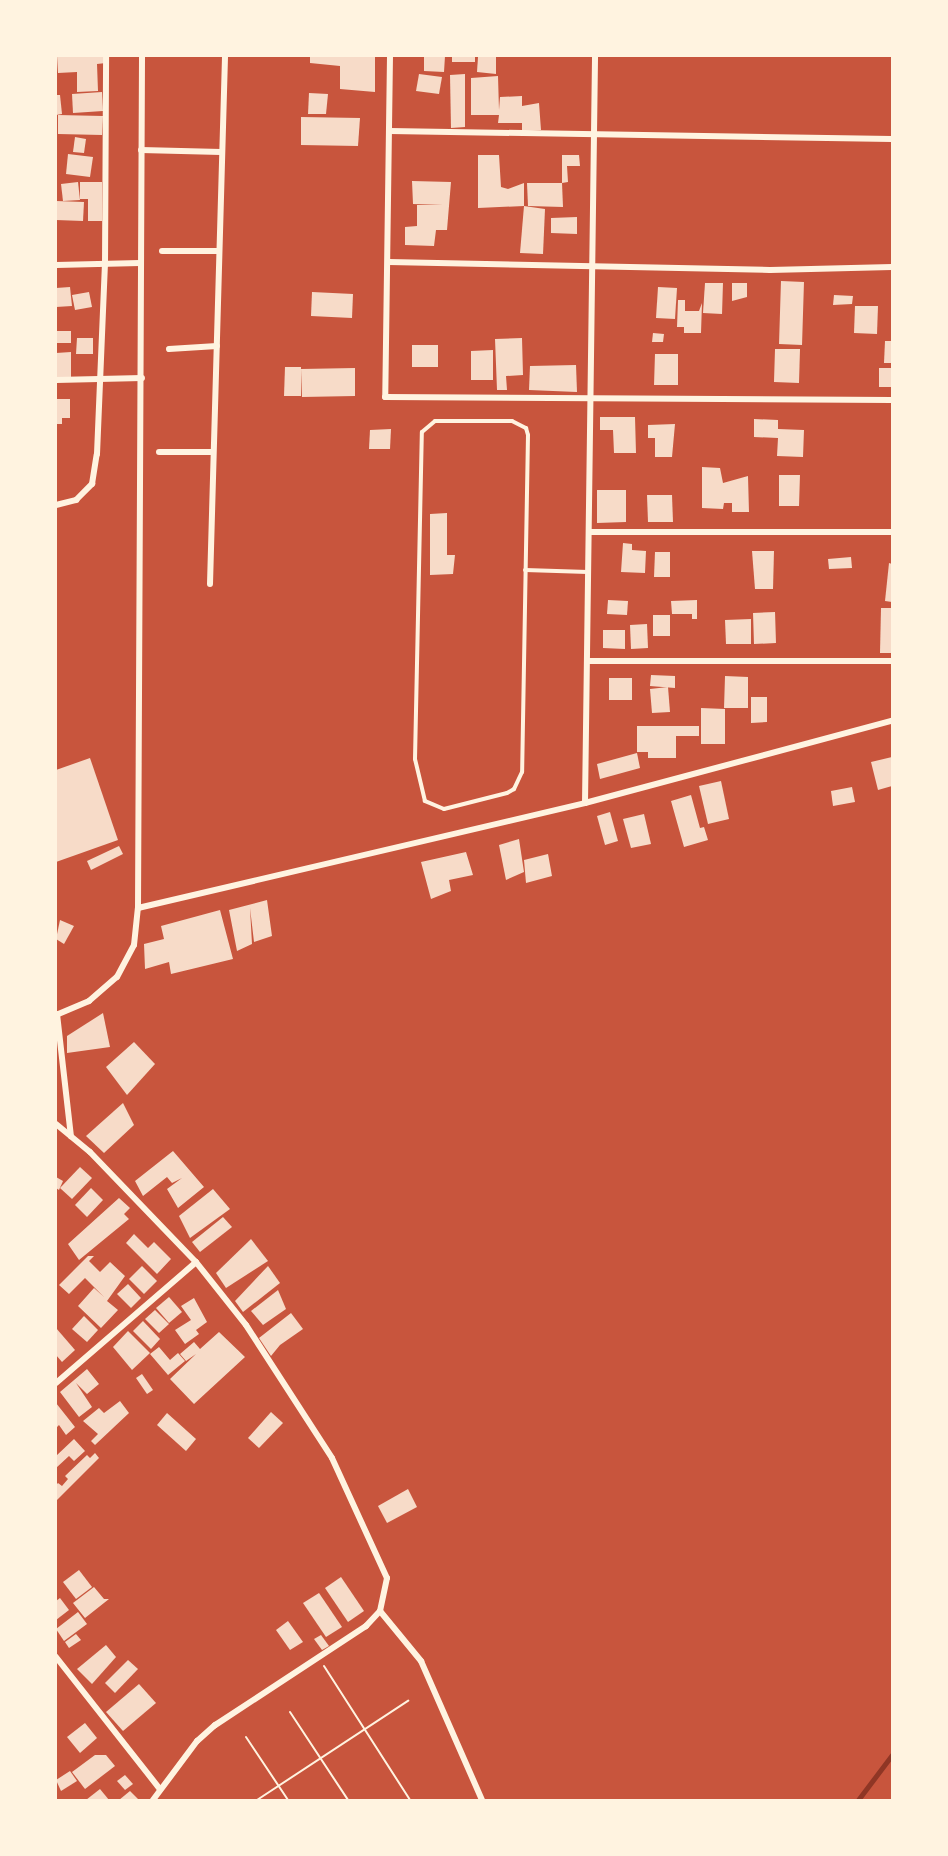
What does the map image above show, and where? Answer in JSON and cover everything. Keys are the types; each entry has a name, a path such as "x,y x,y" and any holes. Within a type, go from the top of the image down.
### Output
{"street":[{"path":"56,505 76,500 92,484 103,379 106,56"},
{"path":"70,1136 56,1015 89,1001 117,977 134,945 138,908 142,56"},
{"path":"210,584 225,56"},
{"path":"390,56 389,261 385,397 892,399"},
{"path":"585,803 591,532 595,56"},
{"path":"390,131 892,139"},
{"path":"141,150 221,152"},
{"path":"162,251 219,251"},
{"path":"389,261 770,270 892,267"},
{"path":"56,265 140,263"},
{"path":"169,349 217,346"},
{"path":"56,380 142,378"},
{"path":"159,452 213,452"},
{"path":"591,532 892,532"},
{"path":"587,661 892,662"},
{"path":"138,908 585,803 892,720"},
{"path":"56,1124 196,1262 246,1325 332,1458 387,1578 380,1611 366,1626 319,1659 215,1725 197,1741 153,1800"},
{"path":"56,1383 196,1262"},
{"path":"380,1611 421,1661 482,1800"},
{"path":"56,1657 160,1789"}],"lane":[{"path":"435,420 512,421 526,428 525,570 518,783 507,793 436,809 421,795 415,759 422,440 428,424 435,420"},
{"path":"525,570 590,572"}],"path":[{"path":"319,1659 410,1800"},
{"path":"257,1800 322,1760 408,1701"},
{"path":"291,1712 348,1800"},
{"path":"246,1737 288,1800"}],"building":[{"path":"57,56 105,56 106,63 97,64 98,91 77,92 77,72 58,73"},
{"path":"310,56 375,56 375,92 340,89 340,66 310,63"},
{"path":"424,56 445,56 444,72 424,71"},
{"path":"452,56 475,56 475,62 452,62"},
{"path":"478,57 496,57 496,74 477,72"},
{"path":"419,74 442,77 439,94 416,91"},
{"path":"465,74 465,127 451,128 450,75"},
{"path":"498,76 499,110 500,97 522,96 522,106 539,103 541,130 522,131 522,123 498,123 499,115 471,115 471,78"},
{"path":"102,92 103,111 73,113 72,94"},
{"path":"309,93 328,94 326,114 308,114"},
{"path":"56,95 60,95 62,114 56,115"},
{"path":"58,115 103,116 102,135 58,134"},
{"path":"301,117 360,118 358,146 301,145"},
{"path":"75,137 86,139 84,153 73,152"},
{"path":"68,154 93,157 90,177 66,174"},
{"path":"478,155 499,155 501,187 508,189 524,183 524,206 478,208"},
{"path":"562,155 579,155 580,166 567,166 568,182 562,183"},
{"path":"412,181 451,182 447,230 436,230 434,246 405,245 405,227 417,226 417,205 443,205 413,204"},
{"path":"78,182 80,200 63,201 61,184"},
{"path":"80,182 102,182 102,221 88,221 88,199 80,199"},
{"path":"527,183 562,183 563,207 528,206"},
{"path":"56,201 84,202 83,221 56,220"},
{"path":"524,206 545,209 543,254 520,253"},
{"path":"577,217 577,234 551,233 551,218"},
{"path":"781,281 804,282 802,345 779,344"},
{"path":"705,283 723,283 722,314 703,313"},
{"path":"732,283 747,283 747,297 732,301"},
{"path":"70,287 72,306 56,307 56,288"},
{"path":"658,287 677,288 675,319 656,318"},
{"path":"89,292 92,307 75,310 72,295"},
{"path":"312,292 353,294 352,318 311,316"},
{"path":"834,295 853,296 852,304 833,305"},
{"path":"678,300 685,300 685,311 699,311 702,303 701,333 684,333 684,327 677,327"},
{"path":"855,306 878,306 877,334 854,333"},
{"path":"56,331 71,331 71,343 56,343"},
{"path":"653,333 664,334 663,342 652,342"},
{"path":"77,338 93,338 93,354 76,354"},
{"path":"522,338 523,375 506,376 507,390 497,390 495,339"},
{"path":"885,341 892,341 892,363 884,363"},
{"path":"412,345 438,345 438,367 412,367"},
{"path":"775,349 800,349 799,383 774,382"},
{"path":"493,350 493,380 471,380 471,351"},
{"path":"71,352 71,377 56,377 56,353"},
{"path":"655,354 678,354 678,385 654,385"},
{"path":"576,365 577,392 529,390 530,366"},
{"path":"285,367 301,367 301,396 284,396"},
{"path":"355,368 355,396 302,397 301,369"},
{"path":"879,368 892,368 892,387 879,387"},
{"path":"56,399 70,399 70,418 62,418 62,424 56,424"},
{"path":"600,417 635,417 636,453 614,453 613,430 600,430"},
{"path":"754,419 778,420 778,429 804,430 803,457 777,456 778,438 754,437"},
{"path":"675,424 672,457 655,457 655,438 648,438 648,425"},
{"path":"391,429 390,449 369,449 370,430"},
{"path":"702,467 720,468 723,483 748,476 749,512 732,512 732,503 724,503 723,509 702,508"},
{"path":"779,475 800,475 799,506 779,506"},
{"path":"597,490 626,490 626,522 597,523"},
{"path":"647,495 672,495 673,522 648,522"},
{"path":"447,513 447,555 455,555 453,574 430,575 430,514"},
{"path":"623,543 632,544 632,550 646,551 645,573 621,572"},
{"path":"752,551 774,551 773,589 755,589"},
{"path":"655,552 670,552 670,577 654,577"},
{"path":"851,557 852,568 829,569 828,559"},
{"path":"889,563 892,564 892,602 885,601"},
{"path":"608,600 628,601 627,615 607,614"},
{"path":"697,600 697,619 692,619 692,614 672,614 671,601"},
{"path":"881,608 892,608 892,653 880,653"},
{"path":"775,612 776,643 754,644 753,613"},
{"path":"653,615 670,615 670,636 653,636"},
{"path":"751,619 751,644 726,644 725,620"},
{"path":"647,624 648,648 631,649 630,625"},
{"path":"603,630 625,630 625,649 603,648"},
{"path":"651,675 675,676 675,688 650,686"},
{"path":"725,676 748,677 748,708 724,708"},
{"path":"609,678 632,678 632,700 609,700"},
{"path":"668,687 670,712 652,713 650,689"},
{"path":"751,697 767,697 767,722 751,723"},
{"path":"701,708 725,709 725,744 701,744"},
{"path":"637,726 699,726 699,736 676,736 676,758 648,758 648,752 637,752"},
{"path":"637,753 640,768 600,779 597,764"},
{"path":"892,757 892,786 878,790 871,762"},
{"path":"90,758 118,840 56,862 56,770"},
{"path":"721,781 729,819 708,824 699,786"},
{"path":"852,787 855,802 833,806 831,791"},
{"path":"691,795 700,828 704,827 708,840 684,847 671,801"},
{"path":"610,812 618,841 605,845 597,816"},
{"path":"644,814 651,844 631,848 623,819"},
{"path":"519,839 524,872 506,880 499,845"},
{"path":"119,846 123,854 91,870 87,861"},
{"path":"466,852 473,875 449,880 451,891 431,899 421,862"},
{"path":"548,854 552,876 526,883 524,860"},
{"path":"267,900 272,936 254,942 250,908 252,944 237,951 229,910"},
{"path":"220,910 233,959 171,974 169,962 145,969 144,944 164,939 161,926"},
{"path":"60,920 74,926 64,944 56,939"},
{"path":"103,1013 110,1047 67,1053 67,1036"},
{"path":"134,1042 155,1064 127,1095 106,1067"},
{"path":"123,1103 134,1125 104,1153 86,1136"},
{"path":"173,1151 204,1187 178,1208 167,1189 182,1178 172,1183 167,1177 143,1196 135,1181"},
{"path":"80,1167 92,1178 72,1199 60,1188"},
{"path":"56,1177 63,1181 59,1190 56,1188"},
{"path":"91,1188 103,1200 87,1217 75,1205"},
{"path":"213,1189 230,1209 190,1238 179,1216"},
{"path":"119,1198 130,1208 124,1214 129,1219 79,1260 68,1244"},
{"path":"223,1217 232,1227 200,1252 192,1242"},
{"path":"134,1234 148,1248 154,1242 171,1259 157,1274 126,1243"},
{"path":"251,1239 268,1261 226,1288 216,1273"},
{"path":"88,1256 94,1256 89,1261 100,1272 110,1262 125,1276 107,1301 118,1310 101,1328 78,1306 94,1288 104,1297 85,1278 69,1294 59,1285"},
{"path":"142,1266 157,1281 144,1294 129,1279"},
{"path":"268,1266 280,1283 243,1312 235,1301"},
{"path":"128,1284 141,1298 131,1308 117,1294"},
{"path":"278,1290 286,1309 263,1325 251,1311"},
{"path":"169,1297 182,1312 169,1323 156,1308"},
{"path":"194,1298 207,1322 196,1330 199,1334 185,1344 175,1330 191,1320 181,1306"},
{"path":"155,1310 169,1324 159,1333 145,1319"},
{"path":"291,1313 303,1329 280,1345 271,1356 259,1338"},
{"path":"84,1316 98,1330 87,1342 72,1329"},
{"path":"143,1321 160,1339 151,1349 133,1331"},
{"path":"56,1328 75,1350 62,1362 56,1355"},
{"path":"128,1331 150,1353 132,1370 113,1347"},
{"path":"219,1332 245,1357 194,1404 170,1379 196,1354 186,1361 180,1354 194,1342 200,1349"},
{"path":"159,1347 170,1360 178,1353 185,1361 168,1375 150,1354"},
{"path":"87,1369 99,1384 87,1394 76,1383 92,1407 79,1417 60,1392"},
{"path":"142,1374 153,1390 147,1394 136,1378"},
{"path":"120,1401 129,1413 95,1445 91,1441 98,1434 83,1421 99,1408 104,1413"},
{"path":"56,1403 75,1427 66,1435 59,1425 56,1428"},
{"path":"271,1412 283,1423 259,1448 248,1438"},
{"path":"167,1413 196,1439 186,1451 157,1425"},
{"path":"74,1439 85,1451 74,1461 69,1456 56,1468 56,1456"},
{"path":"95,1453 99,1458 56,1501 56,1485 58,1483 62,1486 68,1479 65,1476 87,1455 90,1458"},
{"path":"408,1489 417,1507 387,1523 378,1506"},
{"path":"79,1570 92,1587 76,1599 63,1582"},
{"path":"341,1577 364,1611 348,1622 325,1588"},
{"path":"94,1587 104,1599 109,1599 85,1618 73,1603"},
{"path":"319,1593 342,1627 326,1637 303,1603"},
{"path":"60,1598 69,1610 56,1620 56,1601"},
{"path":"78,1612 87,1624 64,1641 56,1629"},
{"path":"288,1621 303,1642 290,1650 276,1630"},
{"path":"76,1634 81,1640 69,1648 65,1642"},
{"path":"321,1635 329,1646 322,1650 314,1639"},
{"path":"106,1645 116,1657 92,1684 77,1669"},
{"path":"128,1660 138,1669 115,1693 105,1683"},
{"path":"139,1684 156,1703 123,1731 106,1712"},
{"path":"85,1723 97,1738 80,1753 67,1737"},
{"path":"95,1755 106,1755 115,1766 85,1789 72,1772"},
{"path":"70,1771 77,1781 61,1791 56,1780"},
{"path":"125,1775 133,1784 125,1790 117,1781"},
{"path":"100,1789 109,1800 86,1800"},
{"path":"130,1791 139,1800 119,1800"}],"waterway":[{"path":"858,1800 892,1755"}]}
